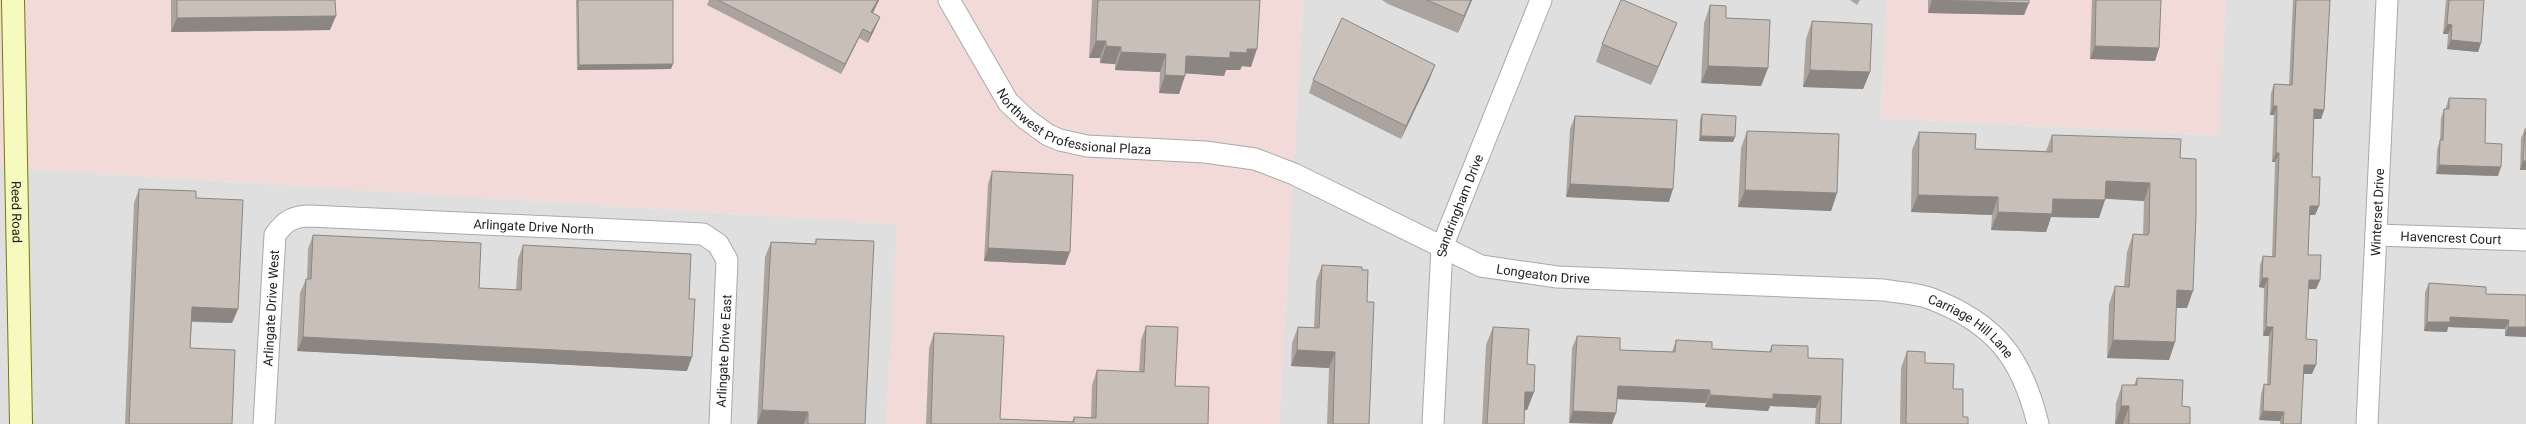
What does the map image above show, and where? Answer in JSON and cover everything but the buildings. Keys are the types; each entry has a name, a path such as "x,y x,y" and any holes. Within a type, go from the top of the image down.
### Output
{"main road":[{"name":"Reed Road","path":"13,0 21,424"}],"street":[{"name":"Northwest Professional Plaza","path":"949,0 1008,102 1026,119 1048,135 1060,140 1087,146 1205,152 1255,159"},
{"name":"Sandringham Drive","path":"1432,424 1442,247 1541,0"},
{"name":"Winterset Drive","path":"2367,424 2387,0"},
{"name":"Longeaton Drive","path":"1255,159 1294,174 1481,266 1557,277 1855,289"},
{"name":"Arlingate Drive West","path":"264,424 275,235 283,224 295,216 310,216"},
{"name":"Arlingate Drive North","path":"310,216 703,234 718,244 727,260 728,278"},
{"name":"Havencrest Court","path":"2376,235 2526,240"},
{"name":"Arlingate Drive East","path":"720,424 728,278"},
{"name":"Carriage Hill Lane","path":"1855,289 1884,290 1931,298 1993,334 2009,351 2030,390 2038,424"}],"shaded area":[{"path":"0,0 1303,0 1279,424 886,424 897,224 0,167"},
{"path":"1303,0 1887,0 1881,118 2218,135 2226,0 2526,0 2526,424 1279,424"},
{"path":"1887,0 2226,0 2219,135 1881,118"},
{"path":"0,167 898,224 886,424 0,424"}]}
